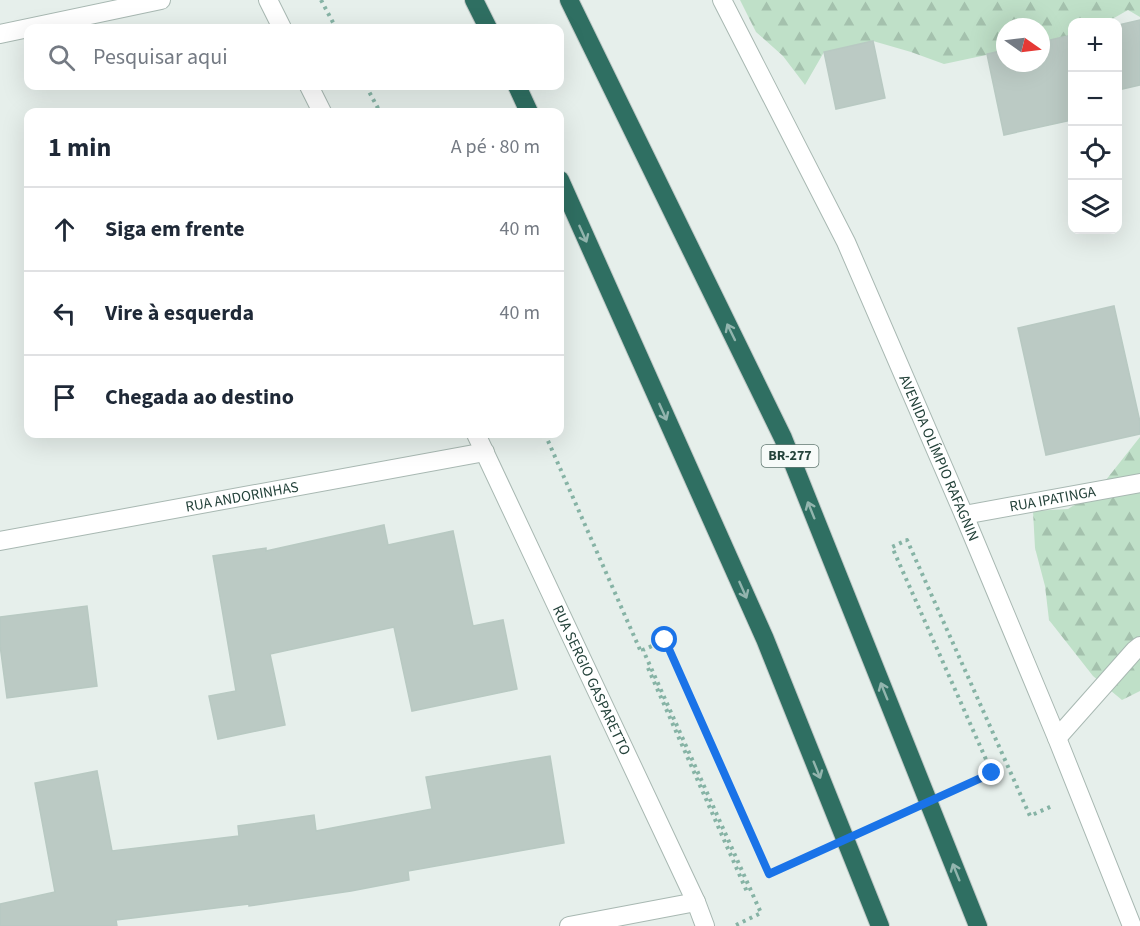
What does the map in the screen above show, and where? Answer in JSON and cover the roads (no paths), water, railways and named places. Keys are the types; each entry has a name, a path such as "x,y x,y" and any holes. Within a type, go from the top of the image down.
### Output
{"highway":[{"path":"474,0 486,24"},
{"name":"BR-277","path":"569,0 783,438 978,926"},
{"path":"519,90 527,108"},
{"path":"564,189 765,639 880,926"}],"street":[{"path":"47,24 161,0"},
{"path":"268,0 280,24"},
{"name":"AVENIDA OLÍMPIO RAFAGNIN","path":"722,0 846,242 964,515 1132,926"},
{"path":"0,34 24,29"},
{"path":"311,90 320,108"},
{"name":"RUA SERGIO GASPARETTO","path":"478,438 696,902 705,926"},
{"name":"RUA ANDORINHAS","path":"0,541 485,452"},
{"name":"RUA IPATINGA","path":"964,515 1140,483"},
{"path":"1057,738 1140,646"},
{"path":"570,926 630,920 696,902"}]}
